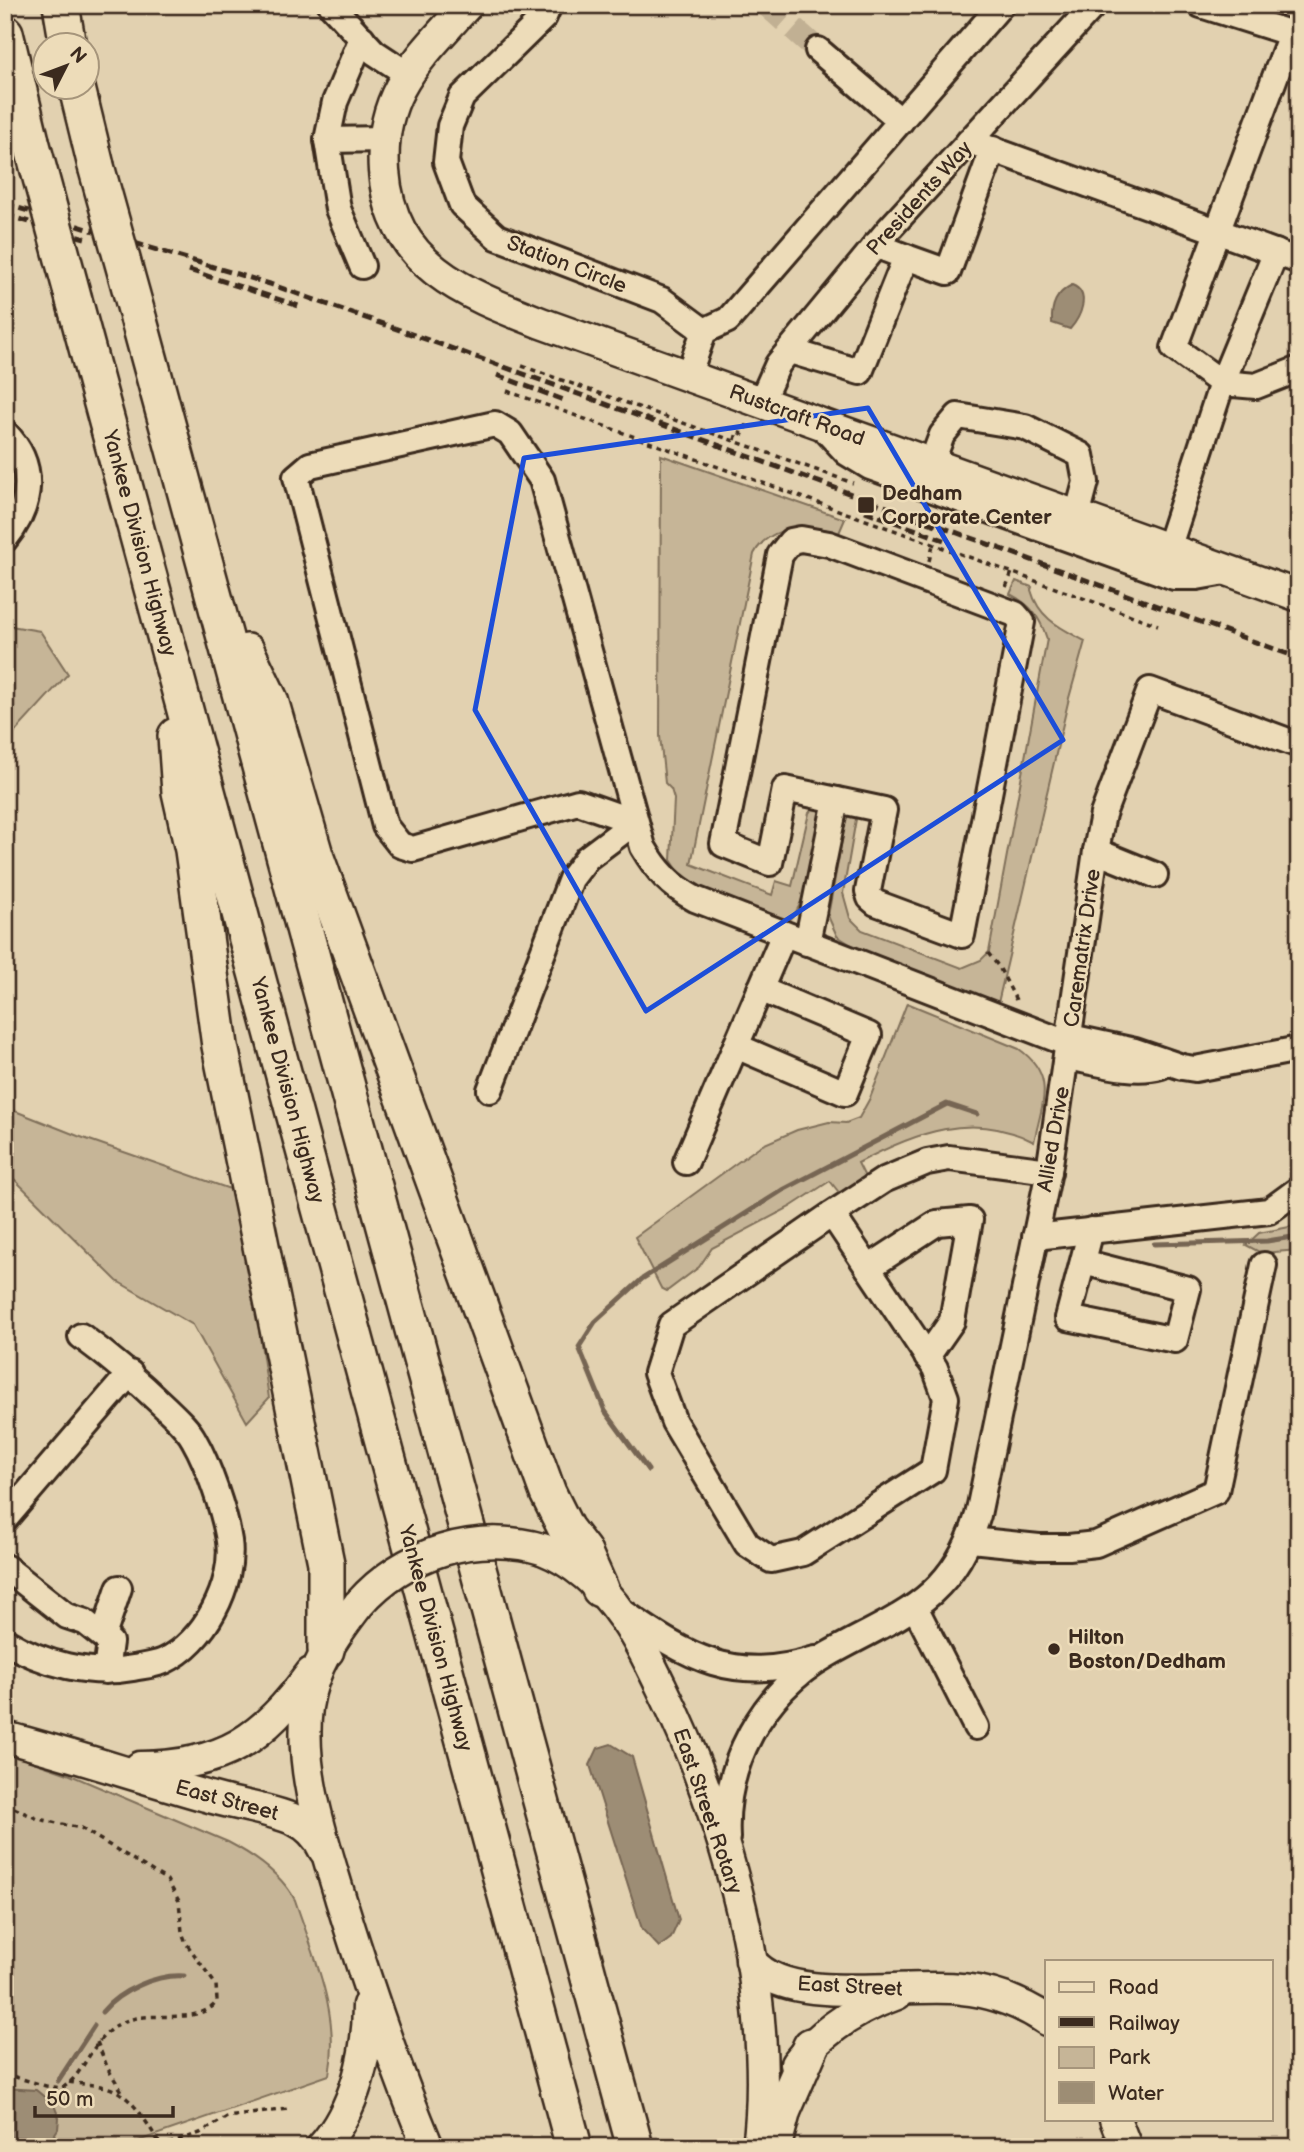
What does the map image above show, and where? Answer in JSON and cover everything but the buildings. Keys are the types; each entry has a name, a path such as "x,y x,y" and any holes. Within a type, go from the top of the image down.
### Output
{"highway":[{"path":"61,5 66,32"},
{"name":"Yankee Division Highway","path":"5,33 31,141 574,2147"},
{"path":"5,91 31,141"},
{"path":"80,102 635,2147"},
{"path":"209,574 270,700 315,855 548,1493 559,1518 583,1551 607,1597"},
{"path":"170,656 180,792 196,869 216,1023 326,1563 323,1656"},
{"path":"773,2147 787,2101 811,2046"}],"main road":[{"name":"Rustcraft Road","path":"467,5 409,75 390,109 384,142 385,187 396,223 414,251 439,276 499,307 688,376 754,413 818,423 1299,596"},
{"name":"East Street Rotary","path":"428,2147 400,2079 368,1987 333,1873 309,1780 305,1747 308,1704 323,1656 372,1589 399,1568 438,1551 492,1542 542,1549 568,1562 607,1597 647,1658 683,1733 706,1792 732,1881 751,1961 761,2064 758,2147"},
{"name":"East Street","path":"94,1761 141,1767 176,1766 196,1763 225,1752 254,1735 271,1721 296,1694 323,1656"},
{"name":"East Street","path":"5,1737 295,1820 316,1836 333,1873"},
{"name":"East Street","path":"751,1961 768,1976 803,1986 870,1990 933,1987 978,1991 1014,2002 1045,2019"},
{"path":"322,2147 340,2122 365,2051 368,1987"},
{"name":"East Street","path":"758,2147 776,2098 794,2067 811,2046 831,2029 870,2005 914,1989"},
{"path":"1115,2120 1126,2147"}],"street":[{"path":"331,5 374,52 409,75"},
{"name":"Station Circle","path":"549,5 544,17 462,97 450,126 446,162 462,205 497,237 662,300 704,331"},
{"path":"688,376 704,331 728,320 1001,5"},
{"name":"Presidents Way","path":"754,413 778,364 875,245 1094,5"},
{"path":"1201,5 1295,35 1174,348 1222,383 1256,386 1299,369"},
{"path":"362,38 335,102 327,140 338,209 362,266"},
{"path":"818,50 901,121"},
{"path":"327,140 384,142"},
{"path":"970,141 1287,256 1222,383 1168,549"},
{"path":"875,245 948,272 993,149"},
{"path":"790,351 860,372 906,257"},
{"path":"931,464 942,435 958,416 1025,427 1081,455 1086,482 1077,516"},
{"path":"818,423 847,453 870,467 944,495 1174,576 1197,577 1231,571"},
{"path":"635,822 578,802 413,849 400,845 385,826 296,477 310,465 495,424 510,433 542,480 643,847 653,865 678,890 1069,1046 1141,1068 1168,1064 1195,1069 1299,1049"},
{"path":"5,433 13,441 26,470 27,499 22,514 5,539"},
{"path":"801,538 829,544 882,563 1015,614 1022,622 962,935 876,903 870,898 868,891 884,810 836,800 785,789 770,863 723,844 780,555 791,541 801,538"},
{"name":"Carematrix Drive","path":"1069,1046 1103,814 1150,690 1299,745"},
{"path":"807,943 836,800"},
{"path":"490,1090 571,879 587,858 635,822"},
{"path":"1096,851 1155,875"},
{"path":"686,1162 784,934"},
{"path":"736,1046 845,1093 869,1035 761,989"},
{"name":"Allied Drive","path":"607,1597 655,1634 687,1653 727,1667 771,1669 826,1655 883,1627 915,1607 940,1586 971,1540 978,1515 1049,1171 1069,1046"},
{"path":"832,1214 935,1368 946,1398 933,1470 803,1553 771,1560 747,1544 674,1422 656,1373 671,1325 832,1214 884,1180 927,1162 949,1157 1049,1171"},
{"path":"1035,1237 1269,1212 1299,1189"},
{"path":"868,1268 937,1223 970,1220 952,1321 928,1357"},
{"path":"1083,1262 1188,1289 1175,1339 1068,1318 1091,1230"},
{"path":"971,1540 1049,1547 1096,1544 1216,1491 1264,1265"},
{"path":"5,1642 39,1657 97,1672 163,1662 201,1631 212,1615 219,1600 228,1564 229,1541 208,1468 193,1437 130,1373 81,1336"},
{"path":"5,1519 130,1373"},
{"path":"5,1567 67,1616 85,1622 110,1642 106,1671"},
{"path":"103,1636 120,1588"},
{"path":"915,1607 976,1727"},
{"name":"Allied Drive","path":"732,1881 726,1818 728,1793 738,1759 753,1729 770,1704 800,1674 826,1655"}],"path":[{"path":"522,366 863,486"},
{"path":"507,391 1158,625"},
{"path":"734,441 737,432 743,434 754,413"},
{"path":"928,563 933,544"},
{"path":"1004,593 1012,571"},
{"path":"988,953 1021,1007"},
{"path":"5,1804 38,1819 81,1828 167,1880 179,1901 182,1932 186,1943 216,1984 217,2001 208,2010 195,2014 129,2020 107,2031 69,2082 57,2088 5,2074"},
{"path":"97,2042 108,2069 160,2146 200,2133 234,2115 288,2109"},
{"path":"69,2082 104,2086 126,2097"}],"highlighted area":[{"path":"868,408 1063,740 646,1011 475,710 524,458"}],"green space":[{"path":"661,455 845,519 839,533 816,528 780,532 761,544 754,554 691,864 772,895 776,881 792,886 809,813 812,809 821,808 814,853 800,905 793,916 784,922 692,884 681,875 671,860 674,799 671,789 665,783 660,736"},
{"path":"1016,581 1032,587 1039,608 1052,622 1085,641 1069,698 998,1003 868,955 837,936 828,916 845,823 847,815 851,813 856,819 843,893 850,918 862,930 962,968 981,960 989,952 1047,639 1034,612 1010,594"},
{"path":"5,625 40,631 68,674 5,743"},
{"path":"907,1003 1019,1049 1031,1059 1043,1080 1044,1091 1034,1142 1011,1132 966,1127 944,1129 901,1143 858,1163 866,1179 841,1195 830,1181 790,1207 712,1248 699,1267 667,1291 661,1288 635,1237 760,1146 797,1130 829,1122 846,1123 859,1118 870,1098"},
{"path":"5,1107 78,1136 230,1189 252,1282 269,1398 247,1422 193,1325 117,1281 5,1170"},
{"path":"1299,1225 1299,1250 1261,1253 1246,1245 1259,1233"},
{"path":"5,1752 68,1774 228,1842 257,1859 275,1874 295,1900 324,1986 331,2030 329,2075 121,2147 5,2147"}],"water":[{"path":"1072,285 1082,294 1083,300 1077,319 1070,329 1052,323 1052,317 1058,296"},
{"path":"611,1744 632,1757 679,1920 671,1938 659,1947 642,1929 590,1765 598,1748"},
{"path":"5,2088 36,2090 54,2105 59,2118 58,2129 44,2147 5,2144"}],"waterway":[{"path":"648,1470 605,1411 579,1347 595,1322 642,1279 783,1190 947,1104 977,1114"},
{"path":"1154,1244 1267,1241 1299,1236"},
{"path":"102,2012 118,1997 139,1985 162,1978 184,1976"},
{"path":"58,2081 94,2026"}],"tunnel":[{"path":"767,5 818,50"}],"railway":[{"path":"5,204 270,284 1299,658"},
{"path":"5,215 85,238"},
{"path":"189,270 302,307"},
{"path":"497,375 566,401"},
{"path":"865,511 944,540"}],"place":[{"name":"Dedham Corporate Center","path":"866,505"},
{"name":"Hilton Boston/Dedham","path":"1054,1649"}]}
